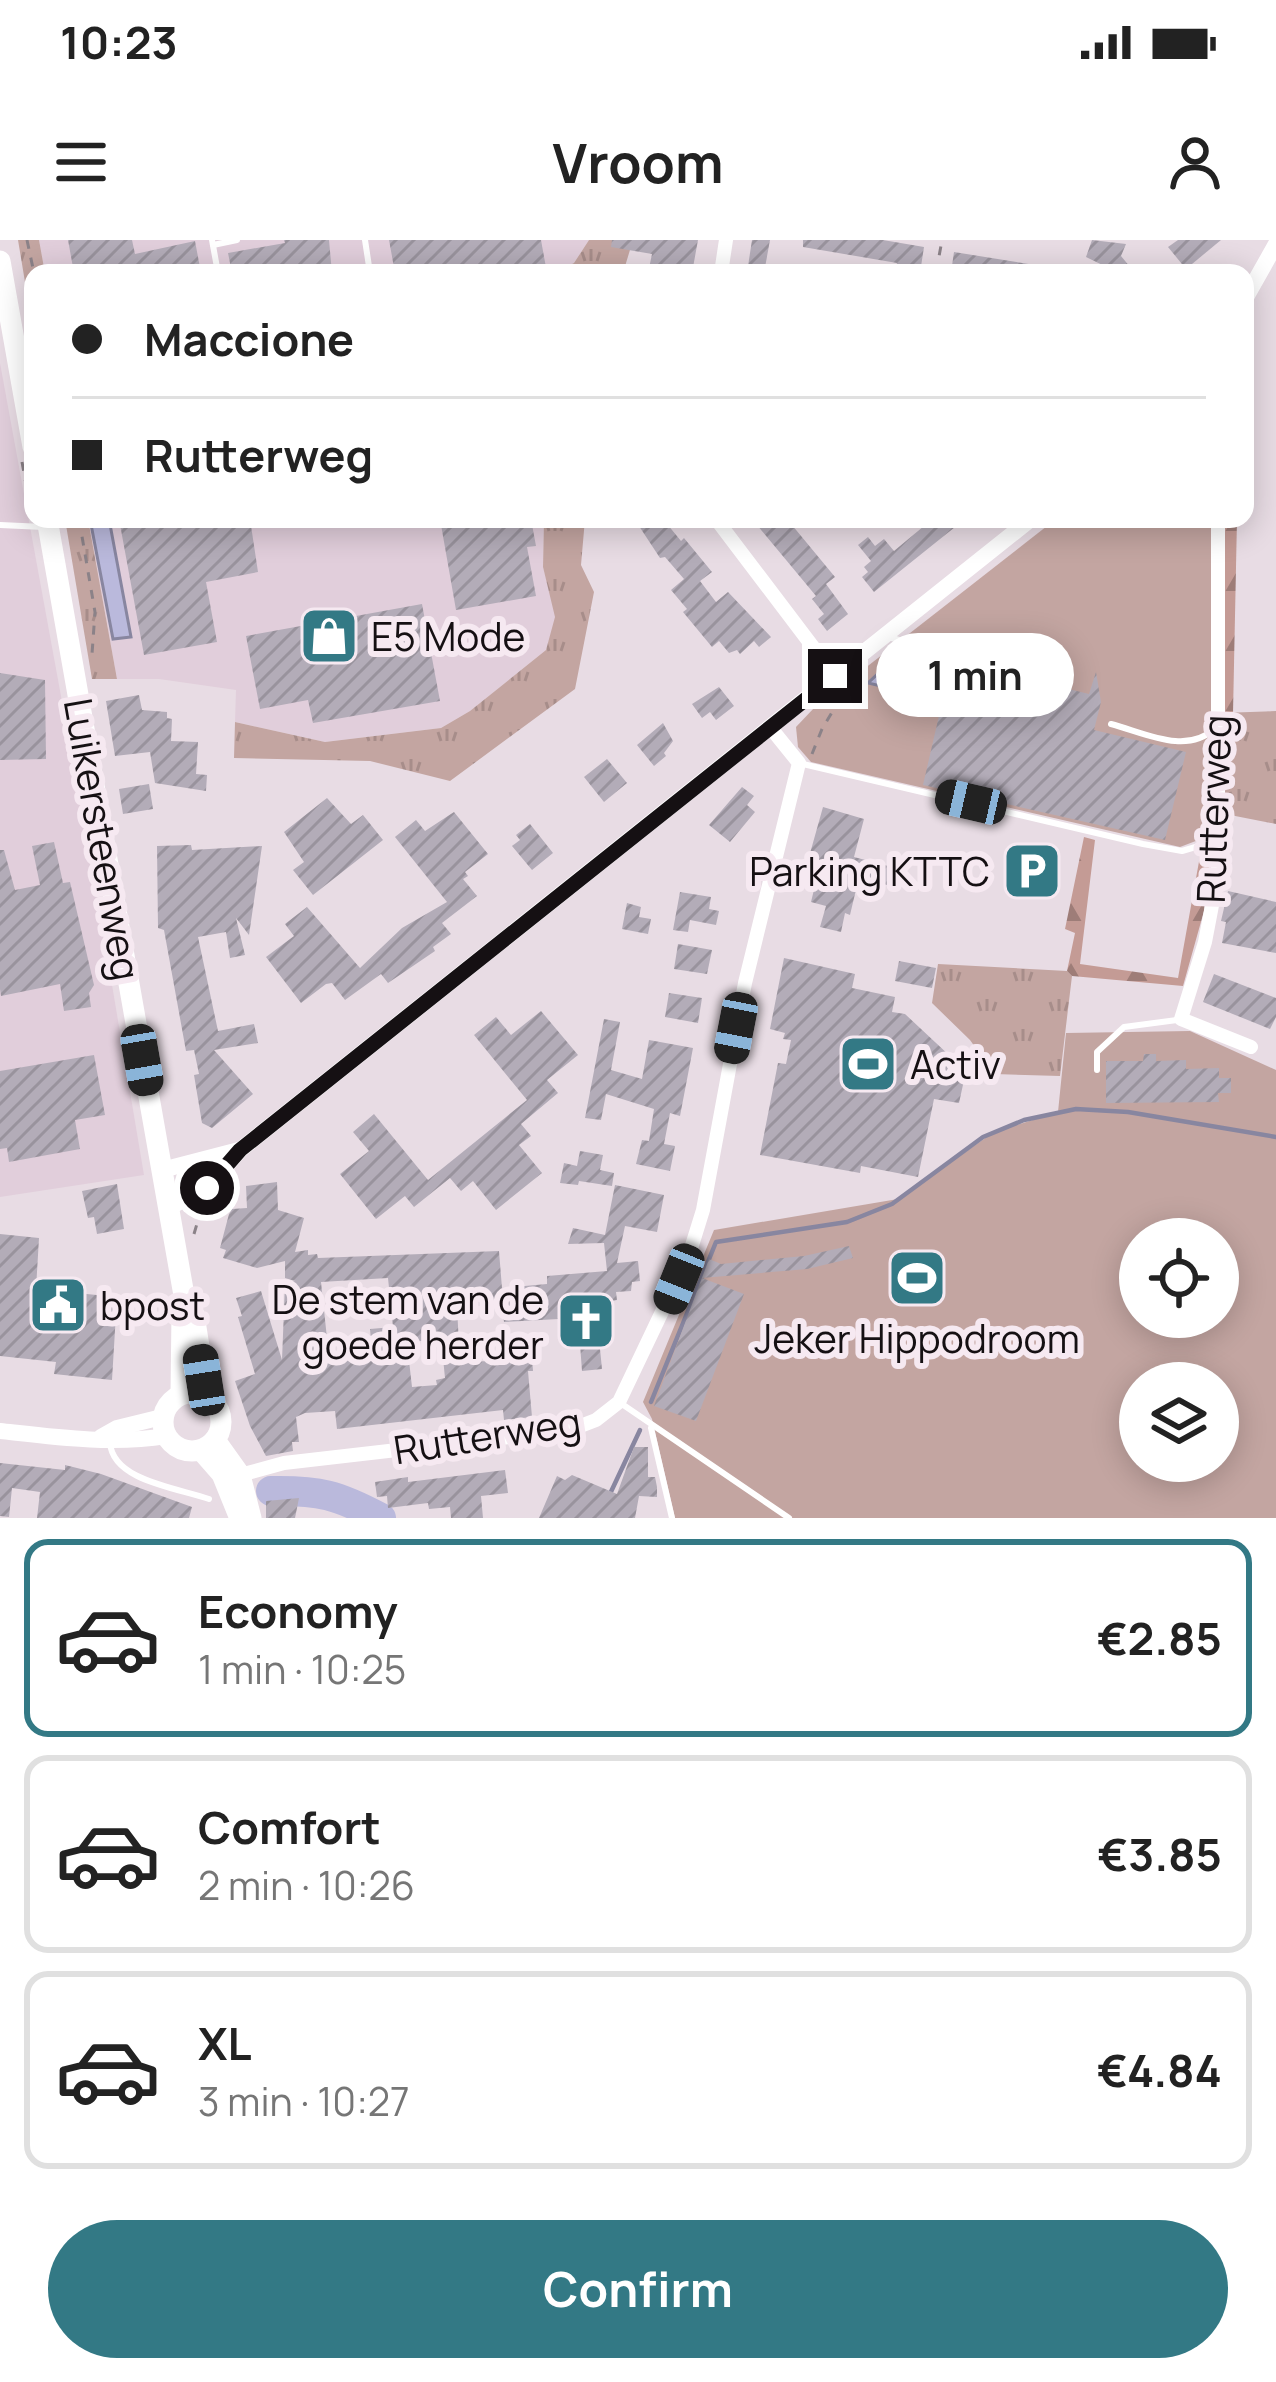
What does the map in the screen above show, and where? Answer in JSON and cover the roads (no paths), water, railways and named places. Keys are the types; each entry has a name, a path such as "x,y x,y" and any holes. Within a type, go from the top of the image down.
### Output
{"main road":[{"path":"0,261 24,386"},
{"name":"Luikersteenweg","path":"44,528 185,1300 194,1315 207,1397"},
{"name":"Luikersteenweg","path":"181,1394 185,1300"},
{"path":"181,1394 207,1397 219,1412 220,1431 208,1445 181,1450 164,1426 169,1403 181,1394"},
{"path":"208,1445 240,1474 251,1518"},
{"path":"208,1445 239,1518"}],"street":[{"path":"1254,283 1276,244"},
{"path":"723,528 835,676"},
{"path":"169,1208 207,1188 240,1150 1020,528"},
{"name":"Rutterweg","path":"1181,1019 1205,943 1218,874 1218,528"},
{"path":"770,727 799,763"},
{"name":"Rutterweg","path":"240,1474 284,1463 570,1430 596,1420 619,1402 670,1302 703,1210 745,983 799,763"},
{"path":"1181,1019 1251,1047"},
{"path":"162,1170 240,1150"},
{"path":"0,1431 119,1442 164,1426"}],"lane":[{"path":"212,242 237,240"},
{"path":"885,636 1039,677"},
{"path":"1111,724 1187,744 1204,738 1217,726"},
{"path":"799,763 1142,844 1182,851 1216,842"},
{"path":"1097,1070 1097,1052 1124,1027 1181,1019"},
{"path":"619,1402 789,1518"},
{"path":"651,1428 672,1518"},
{"path":"105,1438 123,1469 209,1499"}],"water":[{"path":"92,528 111,528 131,637 113,639"},
{"path":"896,657 937,667 931,698 868,683"}],"waterway":[{"path":"651,1402 716,1242 847,1222 892,1204 983,1137 1024,1120 1076,1109 1128,1112 1276,1137"},
{"path":"609,1496 640,1430"},
{"path":"271,1491 328,1496 381,1518"}],"place":[{"name":"E5 Mode","path":"329,636"},
{"name":"Parking KTTC","path":"1032,871"},
{"name":"Activ","path":"868,1064"},
{"name":"Jeker Hippodroom","path":"917,1278"},
{"name":"bpost","path":"58,1305"},
{"name":"De stem van de goede herder","path":"586,1321"}]}
